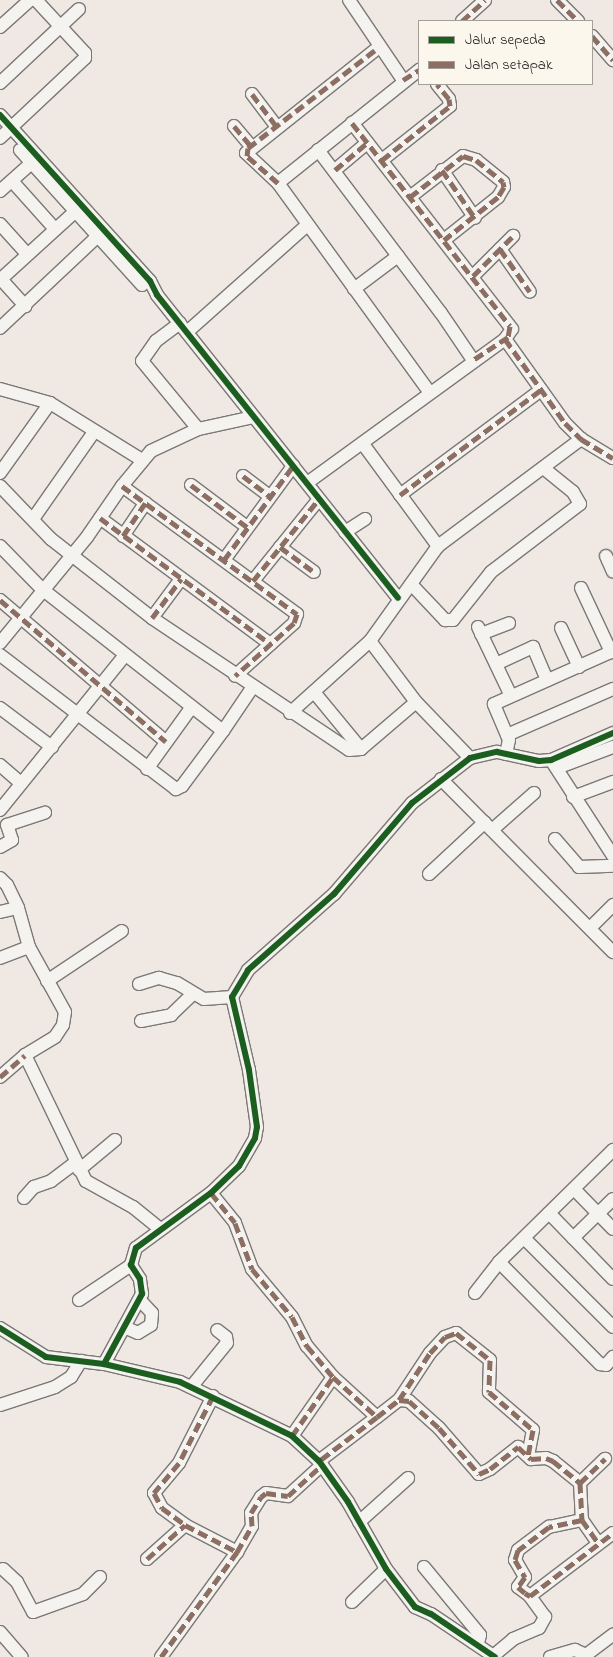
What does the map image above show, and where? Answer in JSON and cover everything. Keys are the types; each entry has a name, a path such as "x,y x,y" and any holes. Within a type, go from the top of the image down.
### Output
{"street":[{"path":"0,27 30,0"},
{"path":"4,132 85,58 61,27 36,0"},
{"path":"349,0 403,80"},
{"path":"463,20 485,0"},
{"path":"557,0 577,20"},
{"path":"0,83 79,9"},
{"path":"593,37 613,60"},
{"path":"379,47 251,146 247,156 278,183 430,392"},
{"path":"278,183 403,80 418,71"},
{"path":"382,160 450,106 449,100 438,85"},
{"path":"252,94 277,127"},
{"path":"0,115 4,132 34,160 150,282 156,295"},
{"path":"307,483 363,444 473,360 511,334 510,326 473,276 352,123"},
{"path":"234,126 251,146"},
{"path":"335,170 367,143"},
{"path":"318,150 335,170 473,360"},
{"path":"410,197 458,158 467,157 502,182 504,187 498,197 475,218 444,240"},
{"path":"0,191 34,160"},
{"path":"442,170 475,218"},
{"path":"12,181 55,229"},
{"path":"25,306 0,279 78,208"},
{"path":"78,208 97,237 143,286 156,295 184,327 253,417 398,598"},
{"path":"0,224 27,254"},
{"path":"198,429 142,361 156,341 184,327 307,225"},
{"path":"473,276 513,236"},
{"path":"0,328 97,237"},
{"path":"500,250 530,292"},
{"path":"354,289 398,256"},
{"path":"505,339 565,423 581,439 613,458"},
{"path":"0,389 50,404 142,460"},
{"path":"400,495 541,390"},
{"path":"0,473 50,404"},
{"path":"0,643 100,518 142,460 166,441 198,429 253,417"},
{"path":"33,519 94,432"},
{"path":"290,713 370,642 393,610 398,598 411,584 438,546 581,439"},
{"path":"363,444 438,546"},
{"path":"224,560 293,466"},
{"path":"411,584 445,620 453,620 491,572 580,504 574,492 543,468"},
{"path":"243,476 270,496"},
{"path":"191,485 247,527"},
{"path":"0,486 70,556 152,618 252,688 349,750 361,749 416,702"},
{"path":"122,486 297,614 294,624 235,676"},
{"path":"253,581 319,499"},
{"path":"123,536 145,503"},
{"path":"100,518 270,644"},
{"path":"345,532 365,519"},
{"path":"0,546 42,589 191,708 223,731"},
{"path":"280,547 314,572"},
{"path":"606,556 613,572"},
{"path":"152,618 181,579"},
{"path":"506,754 507,735 494,704 612,651 581,588"},
{"path":"0,600 20,620 100,689 166,742"},
{"path":"509,623 480,630 511,696"},
{"path":"561,628 579,667"},
{"path":"370,642 416,702 470,758"},
{"path":"496,664 533,648 547,680"},
{"path":"0,654 147,770 176,789 182,786 252,688"},
{"path":"0,810 100,689 125,655"},
{"path":"507,735 613,689"},
{"path":"314,692 361,749"},
{"path":"0,708 52,747"},
{"path":"147,770 191,708"},
{"path":"554,764 613,733"},
{"path":"79,1300 131,1265 136,1248 211,1193 249,1152 257,1127 249,1070 232,997 248,970 334,894 412,803 441,778 470,758 490,752 554,764 613,747"},
{"path":"554,764 573,797 613,856"},
{"path":"0,765 21,783"},
{"path":"441,778 613,952"},
{"path":"573,797 613,782"},
{"path":"429,874 488,826 534,792"},
{"path":"0,847 12,840 4,826 45,813"},
{"path":"555,839 579,867 613,866"},
{"path":"0,878 7,885 18,908 28,946 66,1019 55,1037 25,1056 0,1077"},
{"path":"590,928 613,906"},
{"path":"0,912 18,908"},
{"path":"47,981 122,931"},
{"path":"0,958 28,946"},
{"path":"139,984 159,978 167,979 193,994 212,1000 232,997"},
{"path":"141,1020 171,1015 193,994"},
{"path":"25,1056 77,1166 94,1187 133,1207 160,1229"},
{"path":"24,1198 34,1187 52,1181 115,1140"},
{"path":"475,1293 499,1262 613,1150"},
{"path":"574,1189 613,1229"},
{"path":"211,1193 235,1223 255,1274 292,1317 307,1346 333,1377 377,1417"},
{"path":"573,1238 613,1199"},
{"path":"549,1214 613,1279"},
{"path":"524,1238 613,1327"},
{"path":"499,1262 600,1364 606,1365 613,1357"},
{"path":"104,1364 140,1300 140,1279 131,1265"},
{"path":"124,1327 138,1333 151,1325 152,1313 140,1300"},
{"path":"192,1386 226,1343 226,1337 218,1330"},
{"path":"1,1331 46,1357 104,1364 160,1376 192,1386 292,1436 320,1463 359,1522 386,1569 415,1607 494,1656 514,1638 532,1633 544,1623 542,1610 530,1596 518,1587 525,1576 515,1560 518,1550 549,1527 582,1520"},
{"path":"161,1657 237,1552 252,1526 251,1513 264,1494 288,1496 320,1463 399,1400 430,1353 445,1337 456,1333 490,1360 489,1392 533,1430 528,1456"},
{"path":"0,1405 61,1384 71,1377 81,1361"},
{"path":"292,1436 333,1377"},
{"path":"213,1396 179,1463 154,1493 162,1508 185,1525 237,1552"},
{"path":"399,1400 409,1401 419,1408 479,1474 496,1465 516,1448 535,1460 549,1459 580,1483 582,1520 598,1543"},
{"path":"580,1483 605,1459"},
{"path":"359,1522 408,1478"},
{"path":"147,1559 185,1525"},
{"path":"530,1596 587,1555 598,1543 613,1533"},
{"path":"424,1567 480,1635 478,1643 473,1642"},
{"path":"1,1568 14,1578 33,1612 83,1594 100,1577"},
{"path":"352,1602 386,1569"},
{"path":"0,1632 22,1657"},
{"path":"550,1657 575,1650 586,1655 613,1635"}],"marked path":[{"path":"463,20 485,0"},
{"path":"557,0 577,20"},
{"path":"593,37 613,60"},
{"path":"278,183 247,156 248,148 379,47"},
{"path":"403,80 418,71"},
{"path":"382,160 450,106 449,99 438,85"},
{"path":"252,94 277,127"},
{"path":"352,123 510,326 508,337 473,360"},
{"path":"234,126 251,146"},
{"path":"335,170 367,143"},
{"path":"410,197 463,156 476,160 503,182 504,187 498,197 444,240"},
{"path":"442,170 475,218"},
{"path":"473,276 513,236"},
{"path":"500,249 530,292"},
{"path":"505,339 565,423 581,439 613,458"},
{"path":"400,495 541,390"},
{"path":"224,560 293,466"},
{"path":"243,476 270,496"},
{"path":"191,485 247,527"},
{"path":"122,486 297,614 294,623 235,676"},
{"path":"253,581 319,499"},
{"path":"123,536 145,503"},
{"path":"100,518 270,644"},
{"path":"280,547 314,572"},
{"path":"152,618 181,579"},
{"path":"0,600 166,742"},
{"path":"0,1077 25,1055"},
{"path":"211,1193 235,1223 252,1269 292,1317 307,1346 333,1377 377,1417 319,1461"},
{"path":"399,1400 430,1353 445,1337 456,1333 490,1360 489,1392 533,1430 528,1456"},
{"path":"292,1436 333,1377"},
{"path":"213,1396 179,1463 154,1493 162,1508 185,1525 237,1552"},
{"path":"377,1417 399,1400 409,1401 439,1428 479,1474 490,1469 518,1447 531,1459 546,1458 553,1461 580,1483 605,1459"},
{"path":"161,1657 237,1552 252,1526 251,1513 261,1497 266,1493 288,1496 322,1465"},
{"path":"580,1483 582,1520 598,1543"},
{"path":"582,1520 549,1527 518,1550 515,1560 525,1577 518,1587 530,1596 613,1533"},
{"path":"147,1559 185,1525"}],"cycle path":[{"path":"0,115 150,281 157,295 398,598"},
{"path":"104,1364 142,1294 140,1279 131,1265 136,1248 211,1193 239,1166 255,1138 257,1127 249,1070 232,997 248,970 334,894 412,803 470,758 497,752 539,761 551,760 613,733"},
{"path":"0,1328 46,1357 104,1364 180,1382 292,1436 319,1461 348,1502 386,1569 415,1607 431,1614 495,1657"}]}
